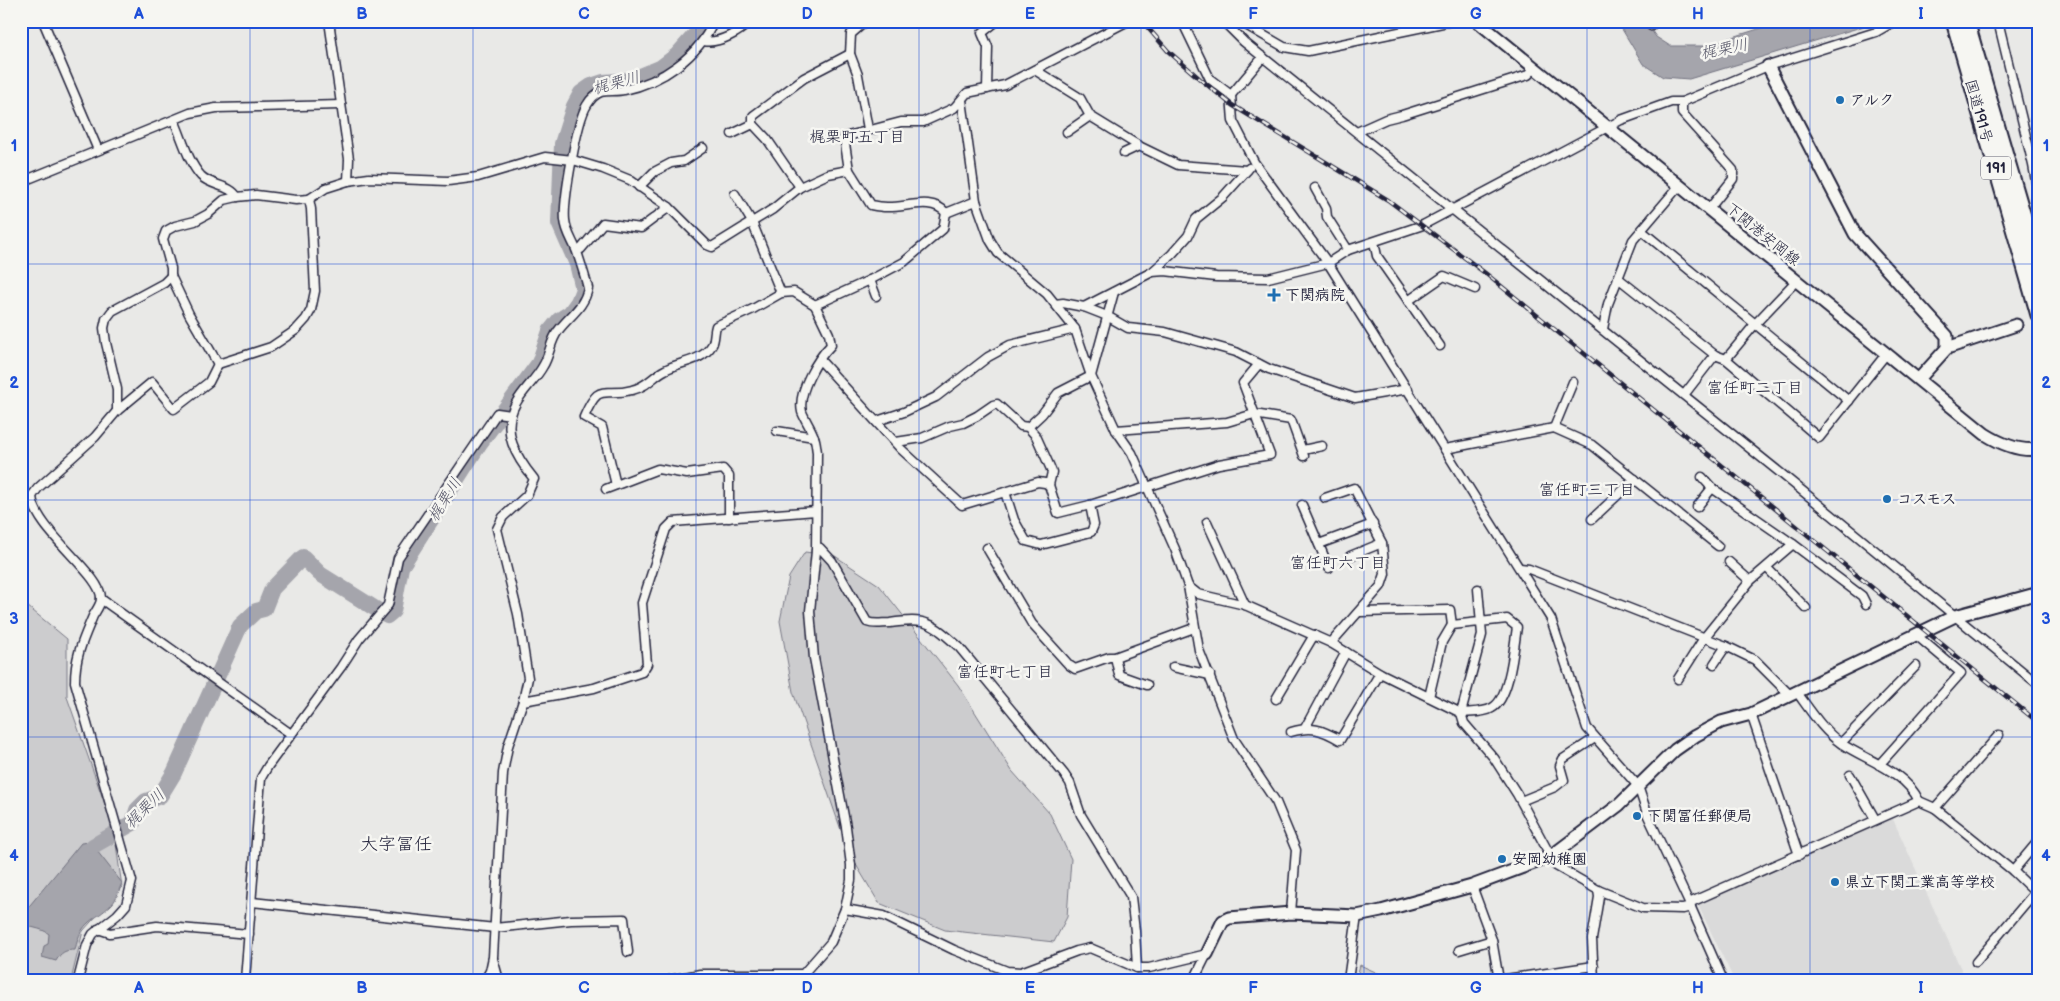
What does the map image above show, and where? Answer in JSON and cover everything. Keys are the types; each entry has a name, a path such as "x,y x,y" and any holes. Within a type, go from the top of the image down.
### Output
{"highway":[{"name":"国道191号","path":"1954,21 2039,315"},
{"name":"国道191号","path":"1966,21 2039,271"}],"street":[{"path":"43,21 98,150"},
{"path":"329,21 350,159 348,181"},
{"path":"485,980 493,957 503,772 508,746 523,701 528,678 518,614 497,529 503,517 527,495 534,479 512,448 510,426 511,415 516,402 544,365 554,336 577,312 587,296 588,288 565,220 565,207 575,136 586,106 593,97 601,92 622,91 660,78 688,58 704,41 714,21"},
{"path":"704,41 715,40 738,32 750,21"},
{"path":"866,21 851,34 850,54 858,75 868,129"},
{"path":"987,89 988,47 982,33 998,21"},
{"path":"816,305 904,262 943,229 946,213 942,208 923,203 888,207 871,205 849,170 844,136 901,122 923,122 954,108 968,94 1006,85 1128,21"},
{"path":"1182,21 1210,79 1231,95"},
{"path":"1223,21 1263,57 1684,395 2039,686"},
{"path":"1239,21 1284,47 1308,51 1452,21"},
{"name":"下関港安岡線","path":"1478,21 1985,434 1997,442 2020,449 2039,449"},
{"path":"1152,272 1165,271 1216,277 1268,278 1328,263 1348,250 1423,225 1621,120 1671,102 1682,102 1768,66 1876,32 1895,21"},
{"path":"1998,21 2033,165 2039,198"},
{"path":"800,187 767,139 753,124 752,116 804,78 850,54"},
{"path":"1263,57 1231,95 1233,121 1254,162 1328,263 1551,620 1587,728 1638,786 1648,816 1723,980"},
{"path":"1768,66 1855,234 1943,331 1947,336 1947,348"},
{"path":"1357,132 1386,119 1528,75 1535,68"},
{"path":"1035,70 1080,98 1090,116 1139,146 1178,165 1247,170"},
{"path":"962,100 976,201 990,240 998,253 1048,294 1075,329 1091,376 1116,430 1132,454 1175,549 1188,586 1199,650 1234,739 1276,802 1296,850 1291,913"},
{"path":"1682,102 1682,114 1733,170 1733,179 1708,209"},
{"path":"21,182 190,113 216,108 341,105"},
{"path":"1067,132 1090,116"},
{"path":"174,120 195,168 203,178 234,192 237,197"},
{"path":"732,134 753,124"},
{"path":"1124,153 1139,146"},
{"path":"639,188 654,172 671,162 684,161 704,148"},
{"path":"218,364 189,314 171,276 171,268 163,239 166,231 175,226 195,221 208,214 224,200 256,195 296,200 309,199 333,185 369,178 448,181 478,177 545,157 571,160 618,174 669,206 707,245 712,247 773,209 800,187 828,174 849,170"},
{"path":"1084,307 1152,272 1188,236 1196,219 1223,197 1254,162"},
{"path":"1600,327 1633,240 1680,186"},
{"path":"1315,188 1326,208 1327,217 1348,250"},
{"path":"735,194 752,222 781,292"},
{"path":"21,499 32,496 43,483 95,437 116,411 152,382 174,409 209,382 218,364 271,347 296,330 311,310 315,291 312,209 309,199"},
{"path":"946,213 976,201"},
{"path":"577,251 582,249 603,223 642,228 669,206"},
{"path":"1642,231 1849,401"},
{"path":"1374,242 1377,256 1440,346"},
{"path":"116,411 117,389 106,343 104,328 106,319 112,311 164,283 171,276"},
{"path":"1408,301 1444,276 1476,290"},
{"path":"1618,278 1716,355 1726,359 1819,438 1887,353"},
{"path":"870,280 876,296"},
{"path":"1726,359 1756,323 1797,280"},
{"path":"616,485 602,428 584,417 592,400 602,392 632,390 651,382 664,370 703,355 714,343 716,326 753,309 781,292 794,292 816,305 829,334 831,345 806,382 803,394 802,410 814,437 817,452 816,551 810,611 814,658 846,827 851,865 851,880 845,909 831,942 803,974 700,974 670,980"},
{"path":"1028,427 1042,414 1058,393 1091,376 1114,292"},
{"path":"1056,304 1062,303 1084,307 1107,316 1128,328 1165,332 1236,352 1259,364 1355,398 1408,389"},
{"path":"1919,379 1947,348 2016,325"},
{"path":"878,421 904,412 936,397 988,356 1010,345 1075,329"},
{"path":"1684,395 1716,355"},
{"path":"820,360 869,415 878,421 896,442 962,505 1038,482 1048,485"},
{"path":"896,442 922,438 950,426 963,423 997,404 1021,426 1028,427 1036,436 1052,472 1048,485 1058,513 1090,505 1219,464 1270,454 1243,383 1259,364"},
{"path":"1554,428 1573,382"},
{"path":"245,980 261,778 341,668 359,639 388,605 398,558 497,413 511,415"},
{"path":"1116,430 1227,422 1254,414 1291,420 1303,453 1322,446"},
{"path":"1444,450 1554,428 1592,445 1635,479 1687,526 1713,544"},
{"path":"777,430 814,437"},
{"path":"606,489 658,468 687,474 723,469 729,476 729,518"},
{"path":"1702,477 1712,488 1794,544 1862,596 1866,604"},
{"path":"1592,519 1635,479"},
{"path":"1325,498 1354,488 1382,543 1385,574 1381,586 1331,643"},
{"path":"1697,507 1712,488"},
{"path":"1006,492 1014,520 1026,541 1041,544 1091,532 1094,525 1090,505"},
{"path":"32,496 32,504 36,511 64,548 98,585 101,599 78,652 75,682 132,882 126,905 118,915 98,930 87,945 78,980"},
{"path":"1302,506 1329,568"},
{"path":"523,701 594,688 642,672 647,664 642,603 666,529 673,522 816,511"},
{"path":"1207,522 1245,605"},
{"path":"1319,544 1373,524"},
{"path":"1350,556 1382,543"},
{"path":"1678,679 1704,638 1750,581 1794,544"},
{"path":"816,551 820,548 826,552 867,622 878,624 920,620 926,622 959,647 1064,774 1070,783 1082,815 1131,897 1135,931 1136,968"},
{"path":"987,548 1032,624 1069,665 1076,669 1194,628"},
{"path":"1729,562 1750,581"},
{"path":"1520,568 1529,569 1726,646 1755,660 1793,693 1820,724 1841,743 1898,775 1914,791 1919,801 1935,808 2013,871 2037,894 1976,962"},
{"path":"1767,568 1806,608"},
{"path":"1188,586 1198,594 1245,605 1314,635 1331,643 1380,673 1461,713 1492,709 1500,701 1506,687 1518,627 1507,618 1452,625"},
{"path":"1478,589 1482,635 1461,713 1464,723 1494,758 1521,801 1556,866 1598,890 1643,908 1683,909 1875,819 1919,801"},
{"path":"1194,980 1223,921 1229,918 1291,913 1357,916 1472,886 1550,857 1599,821 1675,750 1695,736 1721,722 1751,714 1955,616 2037,594 2039,608"},
{"path":"101,599 292,734"},
{"path":"1360,612 1450,610 1452,625 1442,642 1429,697"},
{"path":"1276,699 1314,635"},
{"path":"1879,765 1961,674 1916,635"},
{"path":"1714,664 1726,646"},
{"path":"1305,728 1346,652"},
{"path":"1115,657 1120,675 1147,685"},
{"path":"1841,743 1916,666"},
{"path":"1174,667 1210,675"},
{"path":"1291,732 1312,728 1326,732 1340,740 1380,673"},
{"path":"1751,714 1799,855"},
{"path":"1935,808 1982,760 1999,735"},
{"path":"1521,801 1564,780 1560,766 1563,758 1595,738"},
{"path":"1850,775 1875,819"},
{"path":"2013,871 2039,840"},
{"path":"1472,886 1492,940 1499,980 1594,966"},
{"path":"1594,980 1592,938 1600,897 1598,890"},
{"path":"252,902 495,928 571,920 624,918 628,952"},
{"path":"845,909 884,916 954,950 1006,971 1021,972 1090,948 1136,968 1149,968 1206,954"},
{"path":"1348,980 1357,916"},
{"path":"98,930 110,933 157,926 249,934"},
{"path":"1460,950 1492,940"},
{"path":"493,957 499,980"},
{"path":"1006,971 1006,980"},
{"path":"1021,972 1024,980"},
{"path":"2035,980 2039,977"}],"shaded area":[{"path":"805,552 835,556 879,585 958,685 1012,771 1050,814 1071,859 1067,917 1054,942 945,930 879,903 849,853 793,692 780,621 789,577"},
{"path":"21,601 67,639 67,697 114,830 122,887 83,931 71,980 21,980"},
{"name":"県立下関工業高等学校","path":"1892,817 1966,980 1734,980 1698,905"},
{"path":"1360,965 1393,980 1356,980"}],"water":[{"path":"1617,21 1645,21 1656,37 1670,46 1704,46 1784,21 1881,21 1689,79 1663,77 1643,64"},
{"path":"90,842 122,883 117,897 112,904 85,926 75,950 64,952 56,961 42,957 44,946 48,944 49,934 24,924 21,922 21,916 81,843"}],"waterway":[{"name":"梶栗川","path":"93,846 133,823 137,810 146,801 160,796 174,773 240,626 256,611 264,609 272,589 303,557 320,574 387,616 393,611 401,567 480,443 539,363 550,331 559,320 570,313 578,302 583,289 577,264 559,223 562,144 574,106 581,93 591,86 603,82 631,80 660,68 677,55 700,29 704,21"}],"railway":[{"path":"1142,21 1168,51 1232,105 1388,200 1485,273 2039,723"}],"place":[{"name":"アルク","path":"1840,100"},
{"name":"下関病院","path":"1274,295"},
{"name":"コスモス","path":"1887,499"},
{"name":"下関冨任郵便局","path":"1637,816"},
{"name":"安岡幼稚園","path":"1502,859"},
{"name":"県立下関工業高等学校","path":"1835,882"}],"district":[{"name":"梶栗町五丁目","path":"857,136"},
{"name":"富任町二丁目","path":"1755,387"},
{"name":"富任町三丁目","path":"1587,489"},
{"name":"富任町六丁目","path":"1338,562"},
{"name":"富任町七丁目","path":"1005,671"},
{"name":"大字冨任","path":"396,844"}]}
